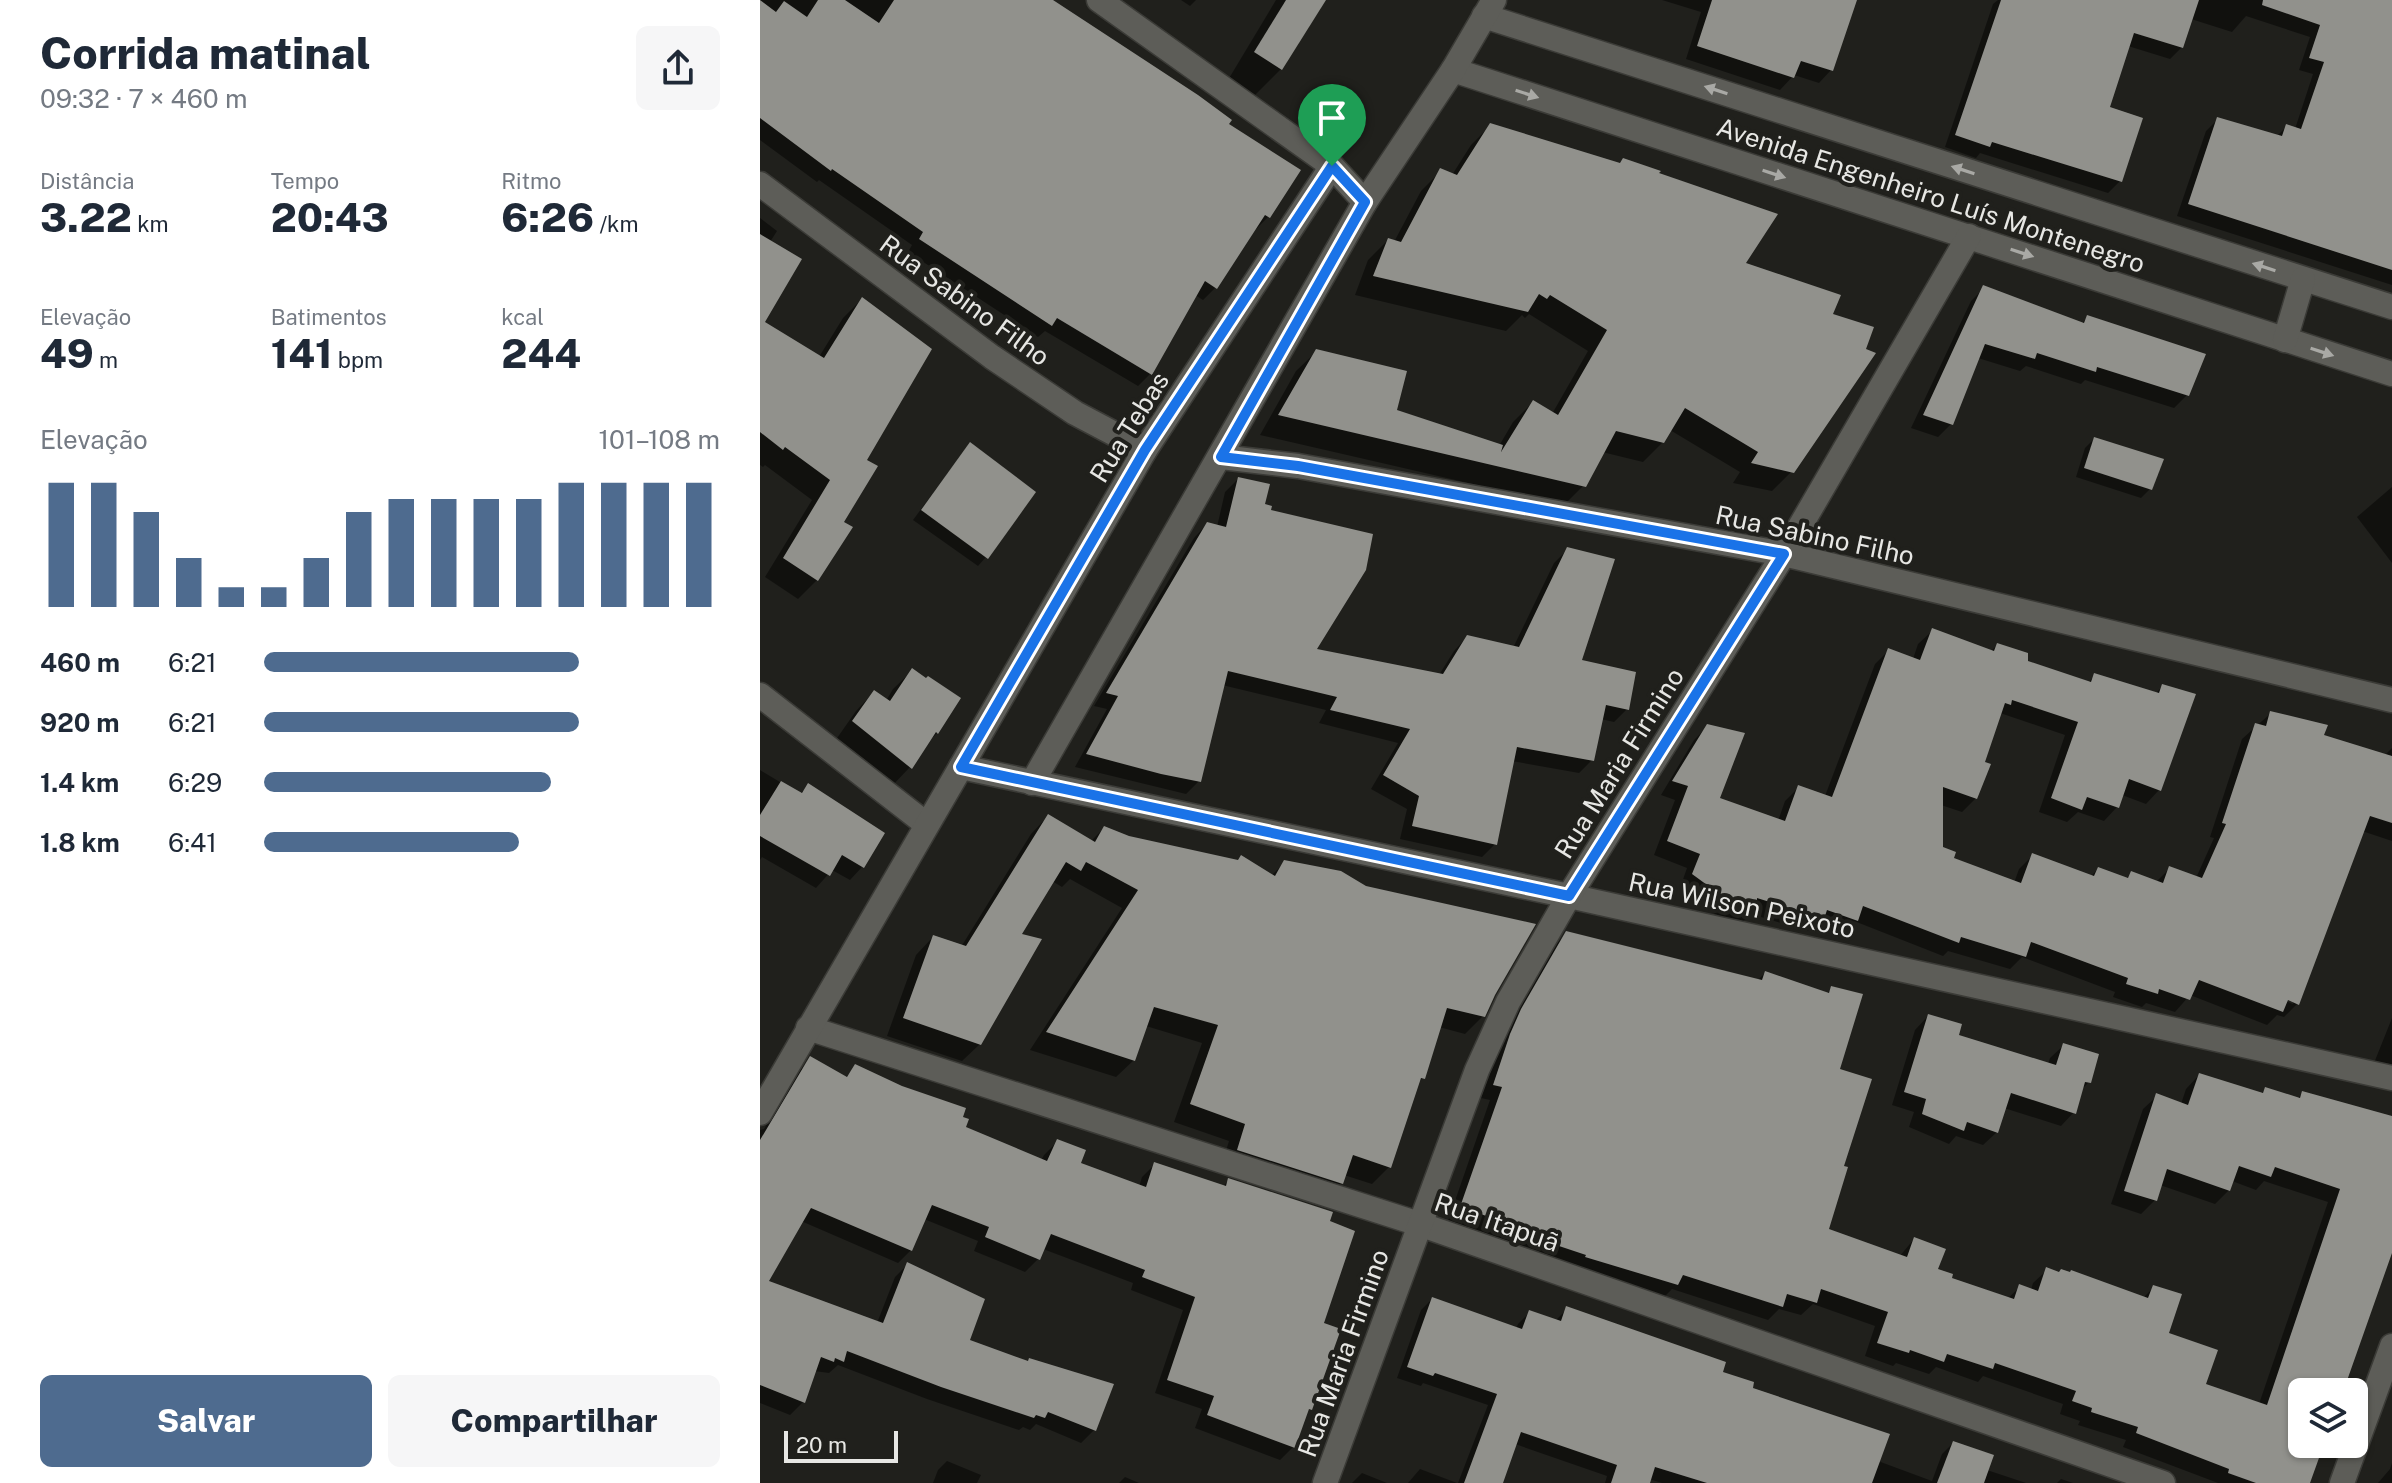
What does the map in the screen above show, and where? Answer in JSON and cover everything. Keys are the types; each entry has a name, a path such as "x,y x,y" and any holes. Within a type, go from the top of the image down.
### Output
{"street":[{"path":"1099,0 1332,166 1365,202"},
{"path":"961,767 1032,783 1365,202 1453,70 1489,8"},
{"name":"Avenida Engenheiro Luís Montenegro","path":"1489,8 2392,307"},
{"name":"Avenida Engenheiro Luís Montenegro","path":"1453,70 2392,374"},
{"name":"Rua Tebas","path":"760,1113 1145,450 1332,166"},
{"name":"Rua Sabino Filho","path":"760,184 992,357 1075,413 1145,450"},
{"name":"Rua Maria Firmino","path":"1325,1483 1477,1070 1508,1002 1569,896 1784,554 1969,236"},
{"path":"2285,340 2303,279"},
{"name":"Rua Sabino Filho","path":"1221,457 1298,466 1784,554 2392,700"},
{"path":"760,695 926,824"},
{"name":"Rua Wilson Peixoto","path":"1032,783 1569,896 2392,1078"},
{"name":"Rua Itapuã","path":"808,1028 1419,1224 2163,1483"},
{"path":"2342,1483 2392,1346"}],"building":[{"path":"760,0 776,12 784,1 807,17 818,0 845,0 879,23 894,0 1053,0 1198,95 1232,120 1229,124 1301,170 1270,218 1265,215 1217,289 1205,281 1152,375 1057,318 1052,326 919,239 923,232 831,171 760,118"},
{"path":"1286,0 1326,0 1282,70 1254,52"},
{"path":"1712,0 1857,0 1833,71 1801,61 1794,78 1697,46"},
{"path":"2001,0 2199,0 2183,48 2134,33 2110,107 2143,118 2122,182 1992,142 1990,147 1955,135"},
{"path":"2263,0 2392,0 2392,270 2188,204 2217,117 2282,136 2286,124 2301,129 2324,62 2309,58 2320,25 2262,5"},
{"path":"1490,123 1620,163 1623,158 1778,214 1746,263 1841,295 1833,314 1874,327 1866,349 1876,353 1794,473 1751,463 1758,452 1685,408 1664,443 1616,431 1586,487 1278,415 1316,349 1407,371 1397,410 1503,445 1501,452 1533,400 1558,415 1607,330 1550,295 1547,299 1539,294 1528,312 1373,276 1388,238 1401,242 1440,168 1457,175"},
{"path":"760,234 802,259 765,322 824,358 862,297 932,349 867,460 878,466 844,522 853,527 818,581 783,558 830,480 760,432"},
{"path":"1983,285 2084,323 2087,315 2206,354 2189,396 2097,367 2096,372 2037,353 2035,359 1985,344 1953,425 1923,415"},
{"path":"2094,437 2164,459 2152,490 2084,468"},
{"path":"970,442 1036,492 988,559 921,510"},
{"path":"1238,477 1270,484 1265,504 1272,506 1271,510 1373,534 1366,570 1317,649 1443,674 1467,635 1519,647 1567,547 1615,559 1582,660 1636,672 1629,710 1606,705 1594,761 1517,747 1497,845 1412,826 1419,796 1383,775 1410,729 1330,710 1337,697 1228,671 1201,782 1086,754 1118,696 1106,693 1207,522 1226,527"},
{"path":"1932,628 1994,651 1997,643 2028,653 2028,661 2091,682 2094,673 2159,693 2162,684 2196,694 2161,791 2129,779 2119,808 2087,797 2082,810 2051,798 2078,722 2012,700 2011,705 2005,703 1985,762 1991,764 1977,799 1943,787 1943,847 1956,852 1954,858 2021,883 2032,853 2094,876 2098,867 2128,878 2131,871 2163,883 2169,866 2202,878 2226,824 2222,823 2255,723 2266,726 2270,711 2328,725 2324,735 2392,756 2392,823 2370,816 2299,1005 2288,1000 2283,1012 2199,980 2190,1000 2159,989 2158,994 2126,984 2128,978 2031,942 2026,957 1961,937 1959,943 1863,906 1858,921 1827,910 1824,919 1757,898 1757,910 1729,901 1692,874 1700,854 1667,841 1688,786 1672,781 1707,724 1745,733 1720,798 1785,821 1798,785 1832,797 1888,648 1920,660"},
{"path":"912,668 961,698 912,769 852,721 874,690 890,701"},
{"path":"781,781 802,793 808,783 885,833 864,868 842,855 830,876 760,836 760,815"},
{"path":"1048,814 1095,842 1104,826 1129,836 1238,860 1241,855 1275,876 1284,860 1341,871 1366,886 1536,924 1485,1017 1447,1008 1425,1079 1421,1078 1391,1168 1353,1155 1343,1184 1237,1150 1245,1124 1190,1104 1218,1025 1154,1007 1135,1061 1046,1032 1138,890 1086,862 1081,871 1066,862 1022,934 1042,939 981,1045 903,1018 933,935 966,946"},
{"path":"1566,931 1762,980 1765,971 1829,993 1831,986 1863,994 1840,1069 1872,1079 1844,1166 1848,1167 1829,1229 1907,1257 1914,1237 1946,1249 1938,1269 1953,1274 1952,1278 2014,1299 2019,1284 2038,1291 2046,1267 2059,1272 2061,1269 2071,1270 2148,1298 2153,1285 2182,1294 2169,1333 2218,1350 2206,1384 2267,1405 2340,1189 2275,1167 2271,1177 2239,1166 2230,1191 2167,1169 2157,1201 2124,1191 2156,1093 2188,1105 2199,1073 2263,1093 2265,1087 2300,1098 2302,1091 2392,1116 2392,1253 2348,1378 2288,1378 2288,1458 2319,1458 2310,1483 2256,1483 2228,1473 2229,1469 2136,1433 2138,1427 2091,1412 2092,1408 2072,1401 2076,1391 1995,1363 1993,1369 1947,1354 1944,1362 1877,1343 1888,1312 1821,1289 1817,1303 1787,1294 1783,1307 1683,1275 1678,1285 1585,1257 1550,1243 1551,1238 1460,1207 1502,1087 1493,1085 1521,1009"},
{"path":"1928,1014 1962,1024 1959,1035 2056,1065 2063,1043 2099,1054 2091,1083 2085,1082 2076,1114 2011,1093 1998,1133 1967,1122 1964,1131 1922,1114 1926,1099 1904,1092"},
{"path":"810,1056 847,1077 855,1064 902,1086 966,1108 963,1117 969,1119 966,1127 1047,1161 1057,1139 1086,1150 1081,1163 1146,1187 1154,1162 1226,1186 1228,1178 1333,1212 1330,1221 1355,1231 1324,1323 1341,1329 1295,1448 1207,1415 1214,1396 1167,1380 1195,1297 1142,1277 1145,1270 1051,1234 1040,1260 985,1237 989,1227 932,1205 912,1251 811,1208 769,1281 883,1323 907,1262 985,1299 970,1340 1028,1361 1029,1358 1114,1384 1096,1431 1048,1412 1045,1418 1036,1415 1034,1418 847,1351 844,1362 821,1357 805,1403 760,1385 760,1140"},
{"path":"1432,1297 1522,1329 1529,1310 1561,1321 1566,1306 1726,1362 1723,1372 1754,1382 1753,1388 1890,1434 1872,1483 1707,1483 1655,1467 1650,1483 1611,1483 1617,1465 1521,1432 1503,1483 1464,1483 1497,1394 1407,1367"},
{"path":"1953,1441 1994,1455 1984,1483 1937,1483"}],"route":[{"path":"1332,166 1365,202 1221,457 1298,466 1784,554 1569,896 961,767 1145,450 1332,166"}]}
